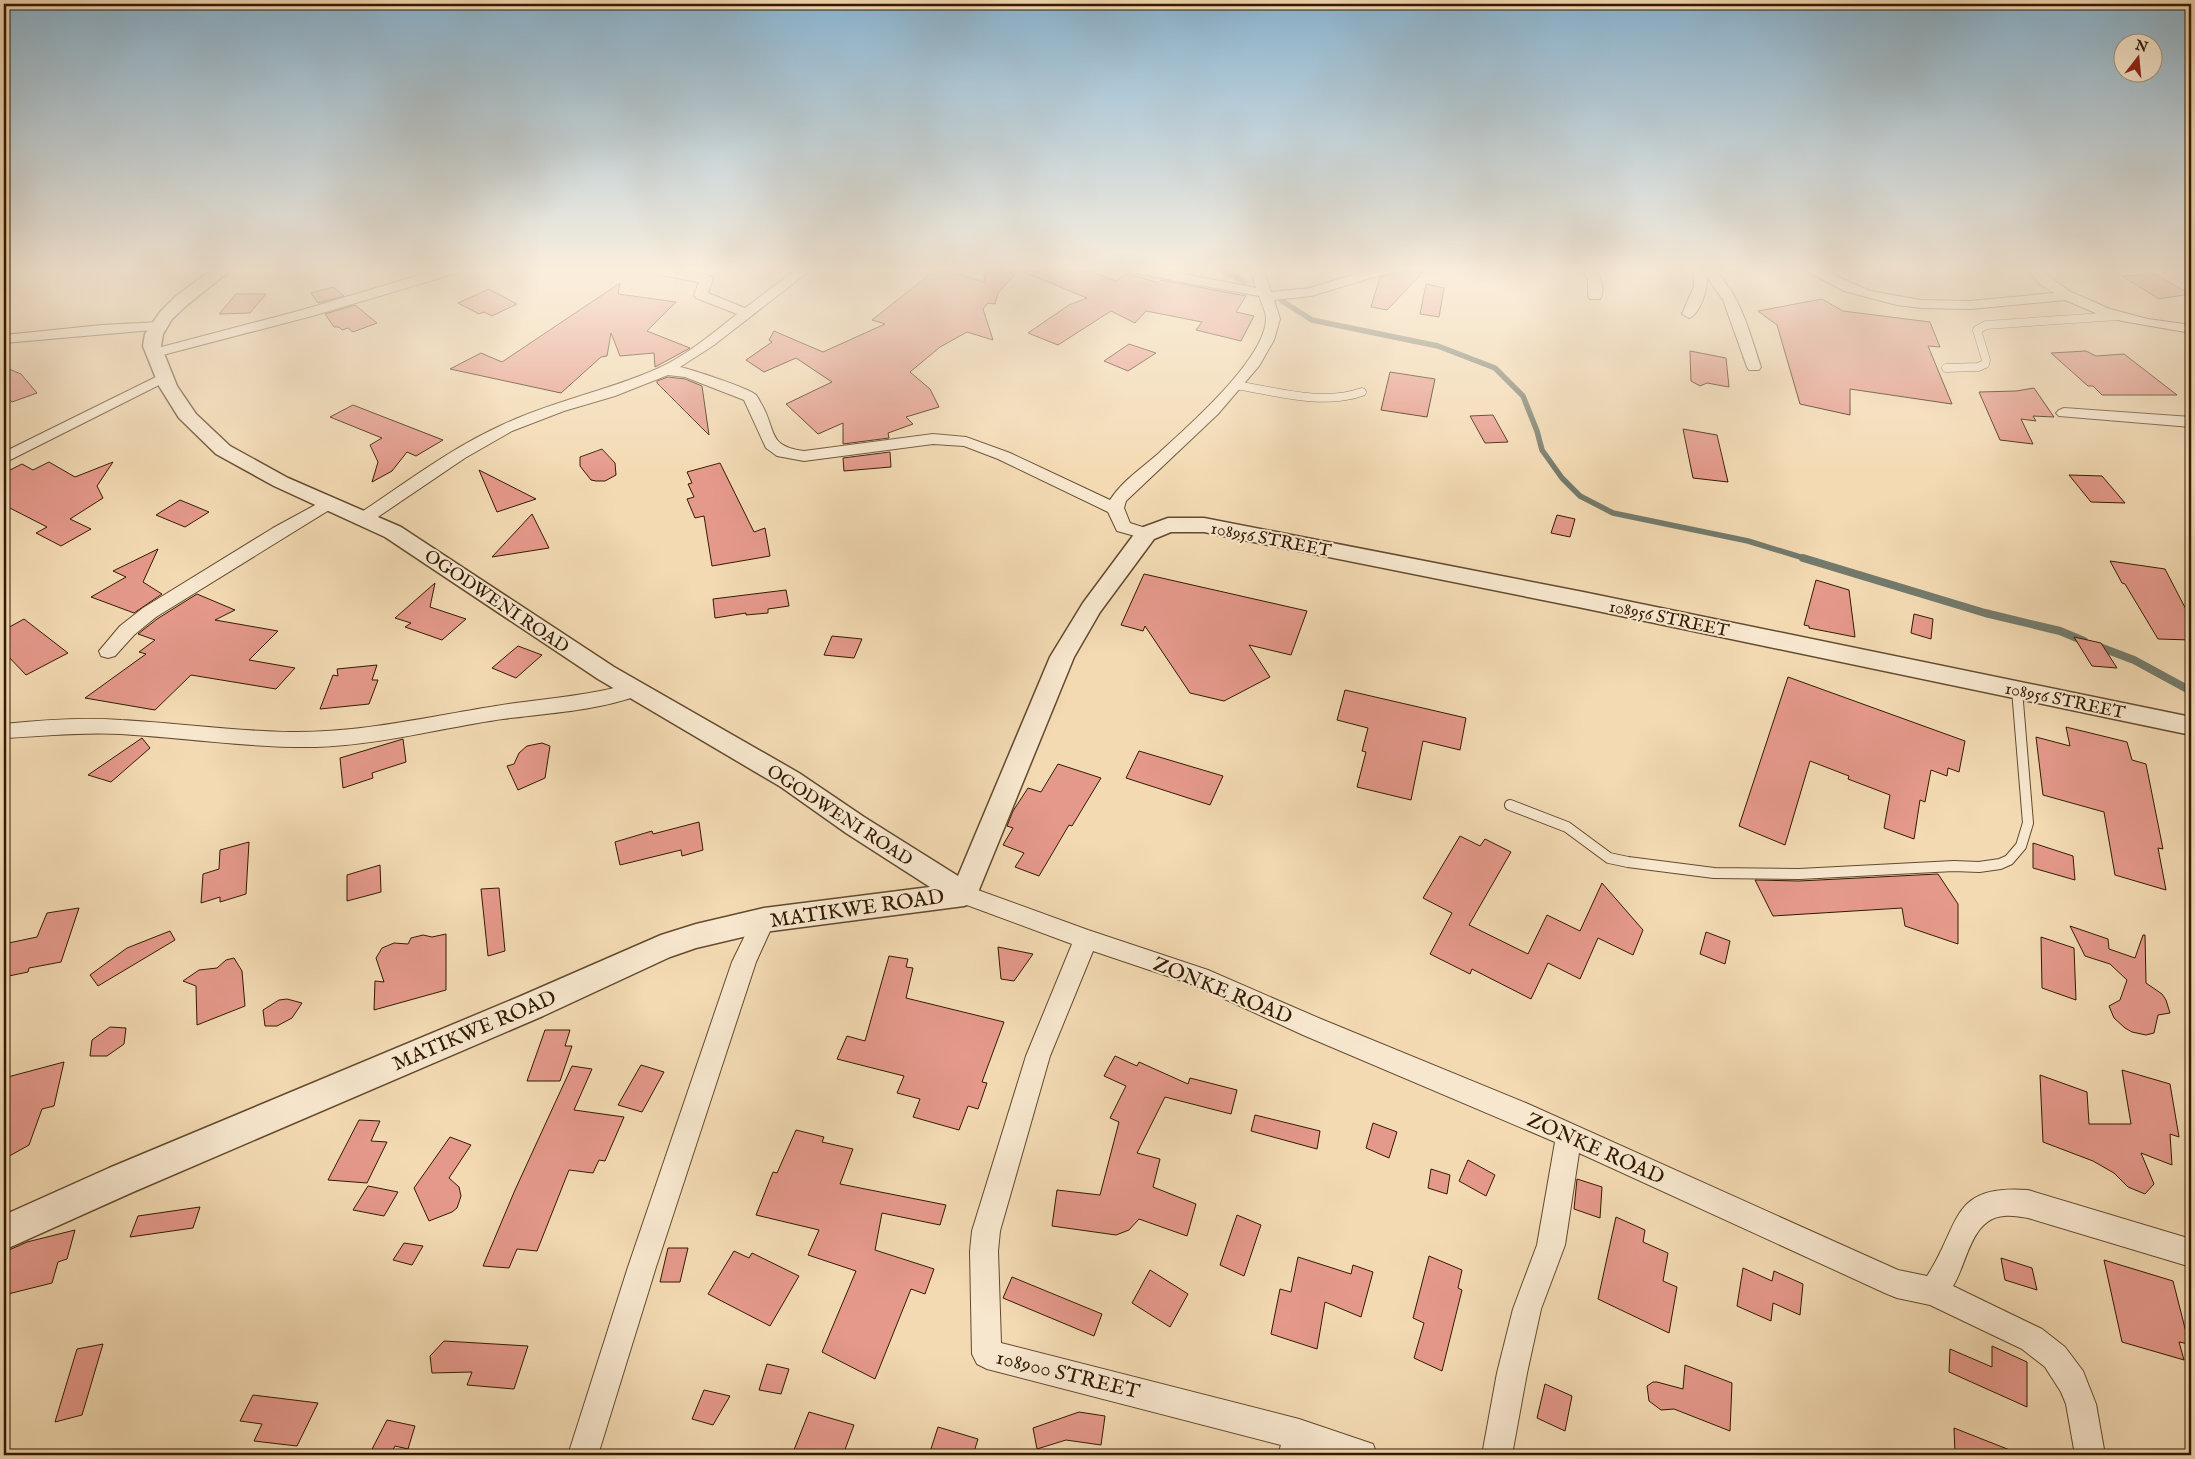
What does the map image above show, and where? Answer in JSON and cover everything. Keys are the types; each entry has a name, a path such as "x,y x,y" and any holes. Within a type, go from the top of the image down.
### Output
{"street":[{"path":"4,339 33,336"},
{"name":"OGODWENI ROAD","path":"154,336 152,346 164,377 189,418 223,450 281,482 401,537 633,690 790,780 855,825 964,894"},
{"path":"155,353 219,336"},
{"path":"363,519 459,455 507,428 559,408 610,393 666,370 717,336"},
{"path":"964,894 1062,657 1091,608 1146,534 1123,527 1115,509 1116,503 1126,491 1185,437 1235,385 1253,364 1268,336"},
{"path":"1743,336 1754,367"},
{"path":"666,370 688,373 750,397 774,448 783,453 804,456 933,439 966,442 1004,456 1115,509"},
{"path":"4,458 164,377"},
{"path":"2064,413 2191,422"},
{"path":"108,652 120,636 162,606 328,503"},
{"name":"108956 STREET","path":"1146,534 1168,525 1204,526 1602,604 2191,726"},
{"path":"4,731 32,728 119,727 250,739 318,739 362,736 452,720 606,699 633,690"},
{"name":"MATIKWE ROAD","path":"4,1233 121,1180 532,1006 661,948 696,936 764,920 964,894"},
{"name":"ZONKE ROAD","path":"964,894 1086,939 1200,977 1569,1137 1897,1284 1933,1291"},
{"path":"583,1455 642,1267 741,971 764,920"},
{"name":"108900 STREET","path":"1086,939 1038,1056 986,1231 984,1251 987,1354 1296,1445 1362,1455"},
{"path":"1497,1455 1512,1373 1527,1309 1551,1245 1569,1137"},
{"path":"2090,1455 2081,1404 2072,1382 2055,1357 2032,1339 1933,1291 1945,1273 1966,1225 1984,1207 2004,1202 2028,1204 2191,1253"}],"lane":[{"path":"1946,368 1978,367 1984,364 1986,360 1979,336"},
{"path":"1235,385 1332,398 1362,392"},
{"path":"1510,805 1567,827 1598,852 1609,858 1714,873 1799,874 1954,866 1979,867 2000,864 2009,860 2021,846 2028,822 2017,690"}],"building":[{"path":"541,336 610,336 607,356 601,357 561,393 450,369 481,353 502,362"},
{"path":"612,336 660,336 690,348 655,367 654,353 620,356"},
{"path":"771,336 786,336 823,352 858,336 960,336 940,347 910,372 930,389 939,407 906,417 913,424 888,433 889,438 843,444 843,423 818,434 786,404 832,382 796,358 764,372 746,360 772,342 769,340"},
{"path":"980,336 992,336 993,340"},
{"path":"1036,336 1072,336 1058,345"},
{"path":"1221,336 1244,336 1241,341"},
{"path":"1780,336 1936,336 1940,347 1928,346 1952,404 1850,389 1850,415 1800,404"},
{"path":"1129,344 1156,353 1128,371 1104,361"},
{"path":"1690,351 1726,358 1729,387 1707,383 1700,386 1691,381"},
{"path":"2086,351 2096,356 2124,354 2177,395 2102,395 2093,386 2088,386 2051,353"},
{"path":"4,367 21,374 37,393 12,402 4,395"},
{"path":"1390,372 1435,379 1427,417 1381,410"},
{"path":"668,377 685,379 702,386 709,435 657,383 657,381"},
{"path":"2034,388 2054,417 2033,416 2036,421 2021,419 2033,444 2000,440 1979,392 2016,391"},
{"path":"353,405 443,440 416,456 407,452 392,471 372,482 378,462 370,445 382,438 330,417"},
{"path":"1493,415 1508,442 1485,443 1470,416"},
{"path":"1683,429 1717,435 1728,482 1693,478"},
{"path":"602,449 615,463 616,475 605,481 591,480 580,466 580,457"},
{"path":"890,452 891,467 844,471 843,458"},
{"path":"49,462 75,477 113,462 97,486 103,498 70,519 91,529 61,546 36,533 47,527 4,505 4,473 22,464 33,470"},
{"path":"720,463 754,532 765,528 770,556 712,566 704,516 695,518 687,499 694,497 688,484 692,483 687,472"},
{"path":"479,470 536,499 497,512"},
{"path":"2069,475 2102,476 2125,503 2091,502"},
{"path":"180,500 209,512 185,527 156,515"},
{"path":"532,514 549,548 492,557"},
{"path":"1557,515 1575,519 1570,537 1551,533"},
{"path":"158,549 143,582 162,594 134,613 91,597 126,577 113,571"},
{"path":"2110,561 2165,569 2191,619 2191,640 2158,639"},
{"path":"1144,574 1307,611 1291,655 1249,645 1270,677 1224,701 1190,693 1145,626 1143,631 1121,625"},
{"path":"1816,580 1849,590 1855,637 1809,628 1809,626 1804,625"},
{"path":"435,583 430,607 466,619 442,640 405,627 411,623 395,618"},
{"path":"786,590 789,606 768,609 768,613 746,615 746,613 715,618 713,599"},
{"path":"197,594 235,610 215,620 278,631 249,660 295,668 276,689 191,675 155,710 85,698 146,654 139,652 155,640 138,634 157,619"},
{"path":"1914,614 1933,619 1931,639 1911,633"},
{"path":"24,619 68,653 26,675 4,652 4,630"},
{"path":"832,636 862,639 854,658 824,655"},
{"path":"2074,637 2101,643 2117,668 2092,666"},
{"path":"518,646 542,655 516,678 492,668"},
{"path":"377,665 372,680 378,680 369,704 320,709 333,675 338,676 337,669"},
{"path":"1788,677 1965,741 1959,772 1948,768 1947,776 1931,770 1925,802 1920,800 1914,839 1884,828 1890,795 1848,779 1849,776 1810,761 1785,845 1739,826"},
{"path":"1345,690 1466,718 1460,750 1423,741 1411,800 1357,787 1366,752 1362,751 1368,728 1337,720"},
{"path":"2066,727 2127,742 2132,760 2146,764 2163,849 2158,848 2166,890 2115,875 2104,812 2043,795 2036,737 2070,746"},
{"path":"142,738 150,748 111,782 88,775"},
{"path":"403,739 406,762 372,773 373,778 343,788 340,758"},
{"path":"542,743 550,746 545,778 518,790 507,766 514,764 519,753 527,746"},
{"path":"1139,751 1223,776 1210,805 1126,778"},
{"path":"1058,764 1101,778 1072,826 1069,825 1039,876 1015,867 1024,853 1003,845 1013,828 1007,826 1013,811 1028,788 1041,792"},
{"path":"699,822 703,850 682,856 681,850 620,865 615,842 652,831 653,834"},
{"path":"1460,836 1480,846 1485,839 1511,852 1469,925 1528,954 1547,915 1580,931 1602,883 1643,930 1633,955 1598,938 1580,979 1548,963 1531,999 1472,969 1470,974 1430,954 1452,913 1423,898"},
{"path":"249,842 246,894 220,902 220,897 201,903 203,874 219,869 220,850"},
{"path":"2033,843 2073,856 2075,880 2033,868"},
{"path":"380,865 381,892 347,901 347,875"},
{"path":"1938,874 1958,904 1958,944 1905,926 1902,908 1773,916 1755,880 1799,881"},
{"path":"499,888 505,951 488,956 481,889"},
{"path":"79,908 61,962 29,968 28,972 4,977 4,944 37,937 47,913"},
{"path":"2070,926 2108,939 2109,949 2135,958 2143,935 2145,935 2146,983 2162,994 2170,1013 2158,1015 2154,1033 2146,1035 2132,1032 2114,1018 2109,1006 2120,1000 2127,980 2110,964 2085,956"},
{"path":"170,931 175,940 98,986 90,975 127,948"},
{"path":"1706,932 1730,941 1725,964 1700,954"},
{"path":"446,934 446,990 374,1010 375,981 384,982 376,958 382,948 394,943 408,944 411,938 423,935 432,937"},
{"path":"2041,937 2074,948 2076,1000 2042,988"},
{"path":"998,947 1033,954 1014,981 1001,979"},
{"path":"889,956 908,959 906,967 913,968 906,998 1004,1022 982,1082 987,1083 978,1109 968,1106 959,1130 913,1117 920,1099 897,1093 904,1076 837,1059 847,1036 865,1041"},
{"path":"234,958 242,971 245,1006 197,1025 196,986 183,981 199,970 217,968 226,960"},
{"path":"287,999 302,1003 292,1018 277,1026 265,1026 263,1010 279,1000"},
{"path":"110,1027 126,1028 124,1044 107,1056 90,1056 92,1040"},
{"path":"545,1030 570,1030 565,1046 572,1046 560,1081 527,1081"},
{"path":"1115,1056 1137,1066 1139,1062 1188,1084 1190,1078 1237,1090 1231,1114 1165,1097 1137,1153 1160,1159 1153,1187 1196,1204 1187,1236 1139,1219 1129,1230 1116,1235 1052,1226 1057,1190 1100,1195 1119,1122 1110,1118 1126,1086 1104,1076"},
{"path":"64,1062 54,1106 42,1109 29,1145 4,1159 4,1078"},
{"path":"641,1065 664,1072 642,1112 618,1105"},
{"path":"572,1066 592,1069 574,1110 624,1117 605,1161 599,1160 593,1173 569,1170 537,1251 517,1249 509,1268 483,1266 515,1190"},
{"path":"2122,1070 2170,1084 2179,1137 2170,1134 2172,1165 2141,1153 2154,1184 2145,1194 2128,1187 2114,1173 2093,1161 2043,1142 2040,1075 2087,1092 2089,1124 2131,1124"},
{"path":"1255,1115 1320,1131 1317,1149 1251,1131"},
{"path":"359,1120 380,1121 371,1141 387,1142 367,1183 328,1180"},
{"path":"1373,1123 1397,1132 1389,1158 1366,1148"},
{"path":"796,1130 824,1137 822,1142 853,1149 840,1184 946,1205 940,1225 882,1213 875,1250 934,1269 925,1294 911,1289 875,1379 822,1352 856,1271 808,1255 819,1230 756,1215 773,1172 777,1173"},
{"path":"450,1137 471,1145 449,1178 459,1187 461,1196 457,1208 452,1212 429,1221 414,1188"},
{"path":"1468,1160 1495,1175 1486,1196 1459,1181"},
{"path":"1431,1169 1450,1175 1447,1194 1428,1188"},
{"path":"1577,1179 1602,1187 1600,1218 1574,1209"},
{"path":"368,1186 398,1192 384,1216 353,1210"},
{"path":"200,1207 193,1228 130,1237 138,1216"},
{"path":"1237,1215 1261,1225 1244,1276 1220,1265"},
{"path":"1616,1217 1645,1230 1643,1242 1668,1253 1663,1281 1677,1287 1669,1333 1598,1299"},
{"path":"75,1230 67,1259 58,1262 52,1283 4,1295 4,1257 7,1256 9,1250 27,1242"},
{"path":"404,1243 423,1246 412,1265 393,1260"},
{"path":"668,1248 688,1248 680,1282 660,1282"},
{"path":"734,1251 749,1258 752,1253 799,1276 770,1326 708,1294"},
{"path":"1429,1256 1462,1270 1458,1288 1462,1290 1442,1371 1414,1358 1424,1323 1413,1318"},
{"path":"1298,1257 1351,1274 1353,1265 1373,1272 1361,1317 1325,1302 1317,1349 1271,1334 1280,1289 1291,1292"},
{"path":"2001,1258 2032,1268 2037,1290 2005,1280"},
{"path":"2104,1260 2173,1281 2189,1344 2179,1342 2184,1360 2122,1342"},
{"path":"1743,1268 1772,1281 1774,1271 1803,1284 1800,1315 1773,1303 1771,1321 1737,1306"},
{"path":"1150,1270 1188,1294 1170,1327 1132,1303"},
{"path":"1012,1277 1102,1314 1094,1336 1003,1298"},
{"path":"444,1341 528,1346 514,1389 467,1385 472,1372 432,1373 430,1356"},
{"path":"103,1344 82,1415 55,1422 77,1349"},
{"path":"1992,1346 2027,1362 2027,1407 1949,1372 1950,1349 1992,1367"},
{"path":"767,1364 789,1369 781,1394 759,1390"},
{"path":"1685,1365 1732,1383 1730,1431 1674,1409 1661,1410 1649,1401 1647,1386 1653,1382 1683,1389"},
{"path":"1545,1384 1572,1396 1565,1431 1537,1418"},
{"path":"704,1390 730,1396 713,1425 692,1419"},
{"path":"253,1395 318,1403 297,1446 254,1441 262,1424 240,1421"},
{"path":"809,1412 854,1425 843,1455 792,1455"},
{"path":"1079,1412 1105,1416 1101,1445 1066,1440 1037,1449 1033,1428"},
{"path":"387,1420 415,1426 408,1449 395,1446 390,1455 369,1455"},
{"path":"938,1427 978,1439 973,1455 929,1455"},
{"path":"1954,1428 2020,1454 2020,1455 1955,1455"}],"waterway":[{"path":"1390,336 1438,346 1495,368 1523,396 1537,431 1542,450 1562,478 1580,496 1613,513 1748,541 1807,559"},
{"path":"1803,558 1985,613 2060,631 2084,641"},
{"path":"2097,646 2134,660 2191,691"}]}
